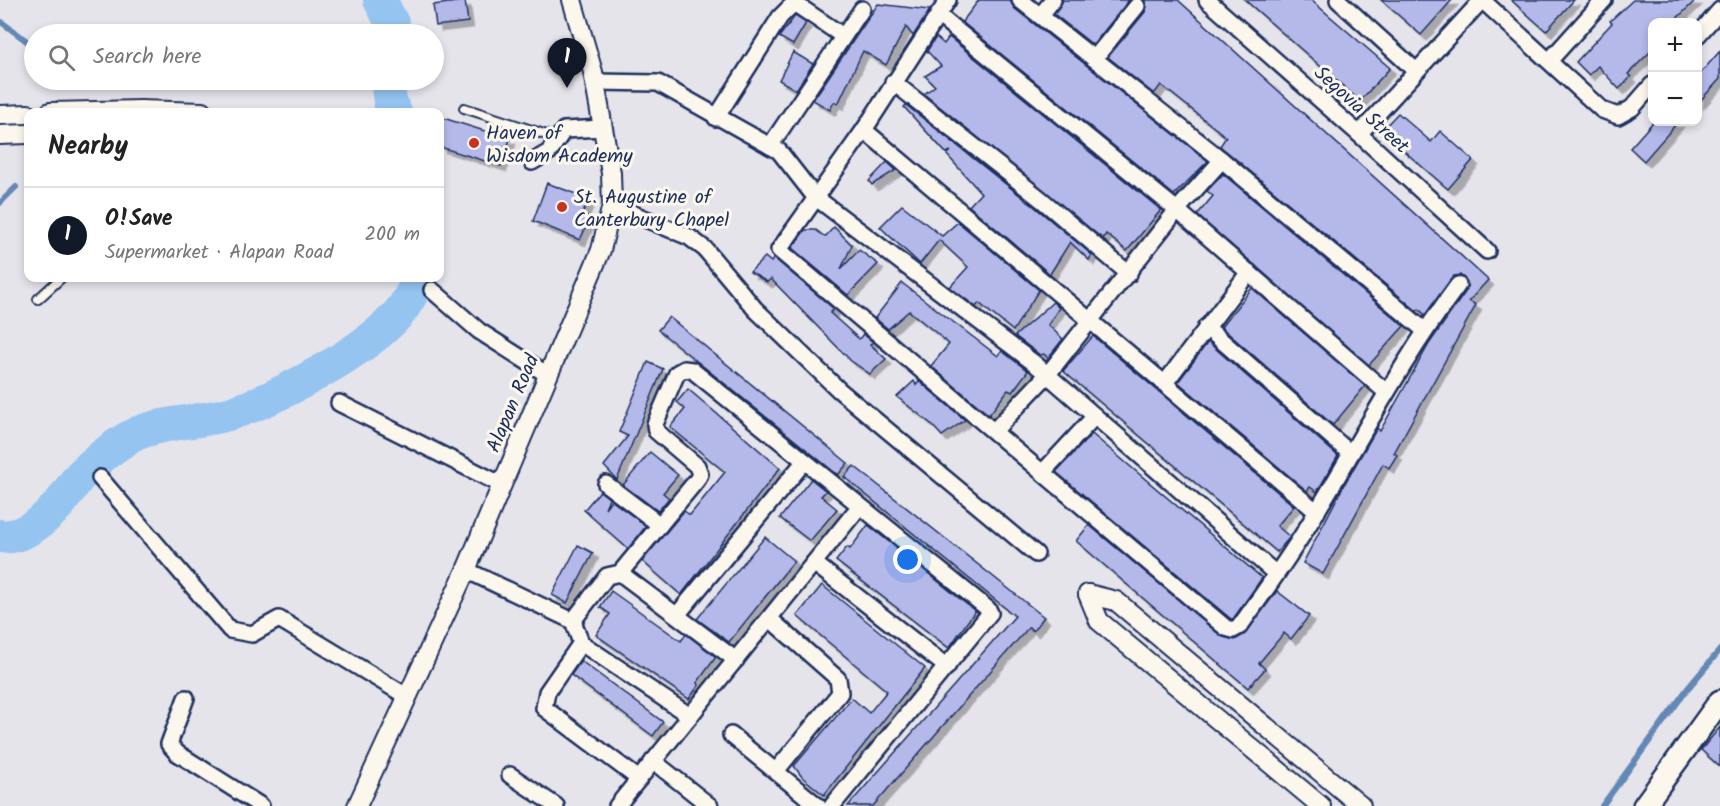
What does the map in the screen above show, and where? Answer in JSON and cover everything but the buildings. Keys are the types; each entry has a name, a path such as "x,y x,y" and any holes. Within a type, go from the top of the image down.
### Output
{"main road":[{"path":"1644,806 1720,701"}],"street":[{"name":"Alapan Road","path":"357,806 466,570 601,250 615,206 595,82 572,0"},
{"path":"948,0 864,130 779,250 1226,628 1233,630 1240,626 1276,574 1317,512 1424,330 1458,285"},
{"path":"1020,0 1222,160 1424,330"},
{"path":"1040,16 1053,0"},
{"name":"Segovia Street","path":"1207,0 1487,251"},
{"path":"1338,0 1415,70"},
{"path":"1359,134 1415,70 1482,0 1602,110 1618,116 1632,108 1648,90"},
{"path":"1550,60 1604,0"},
{"path":"716,118 780,17 794,3 843,36"},
{"path":"1094,59 1137,6"},
{"path":"770,146 862,9"},
{"path":"1702,30 1720,10"},
{"path":"938,15 1178,210 1386,392"},
{"path":"595,82 658,83 716,118 779,151 815,197 1048,374 1276,574"},
{"path":"893,82 1042,200 1129,274"},
{"path":"0,115 24,114"},
{"path":"532,162 549,152 556,138 564,130 603,128"},
{"path":"864,130 1317,512"},
{"path":"0,135 24,134"},
{"path":"994,431 1048,374 1178,210 1222,160"},
{"path":"615,206 689,237 705,249 755,309 839,390 1036,554"},
{"path":"1165,383 1249,272"},
{"path":"432,290 479,330 548,375"},
{"path":"1206,327 1350,453"},
{"path":"573,621 607,576 620,573 700,474 697,466 656,431 655,424 677,373 684,369 692,370 988,609 989,618 832,806"},
{"path":"339,403 502,485"},
{"path":"1043,472 1095,416"},
{"path":"677,615 804,462"},
{"path":"100,478 230,630 252,634 279,619 408,697"},
{"path":"606,484 660,525"},
{"path":"617,806 859,507"},
{"path":"814,563 947,667"},
{"path":"466,570 573,621 581,643 690,716"},
{"path":"620,573 736,660"},
{"path":"1321,806 1099,621 1088,594 1116,601 1361,806"},
{"path":"770,619 838,679 841,686 840,693 776,771"},
{"path":"581,643 547,692 544,708 639,779"},
{"path":"186,698 168,744 177,753 261,806"},
{"path":"731,735 818,806"},
{"path":"654,761 710,806"},
{"path":"510,775 556,806"}],"lane":[{"path":"464,108 556,138"},
{"path":"38,299 57,282"}],"waterway":[{"path":"380,0 392,24"},
{"path":"0,21 24,39"},
{"path":"388,90 393,108"},
{"path":"0,203 16,187"},
{"path":"0,536 17,535 41,521 61,502 83,473 109,451 138,433 148,429 232,413 297,385 345,357 385,327 399,313 417,282"},
{"path":"1602,806 1688,688 1720,650"}],"place":[{"name":"O!Save","path":"567,88"},
{"name":"Haven of Wisdom Academy","path":"474,143"},
{"name":"St. Augustine of Canterbury Chapel","path":"562,207"}]}
